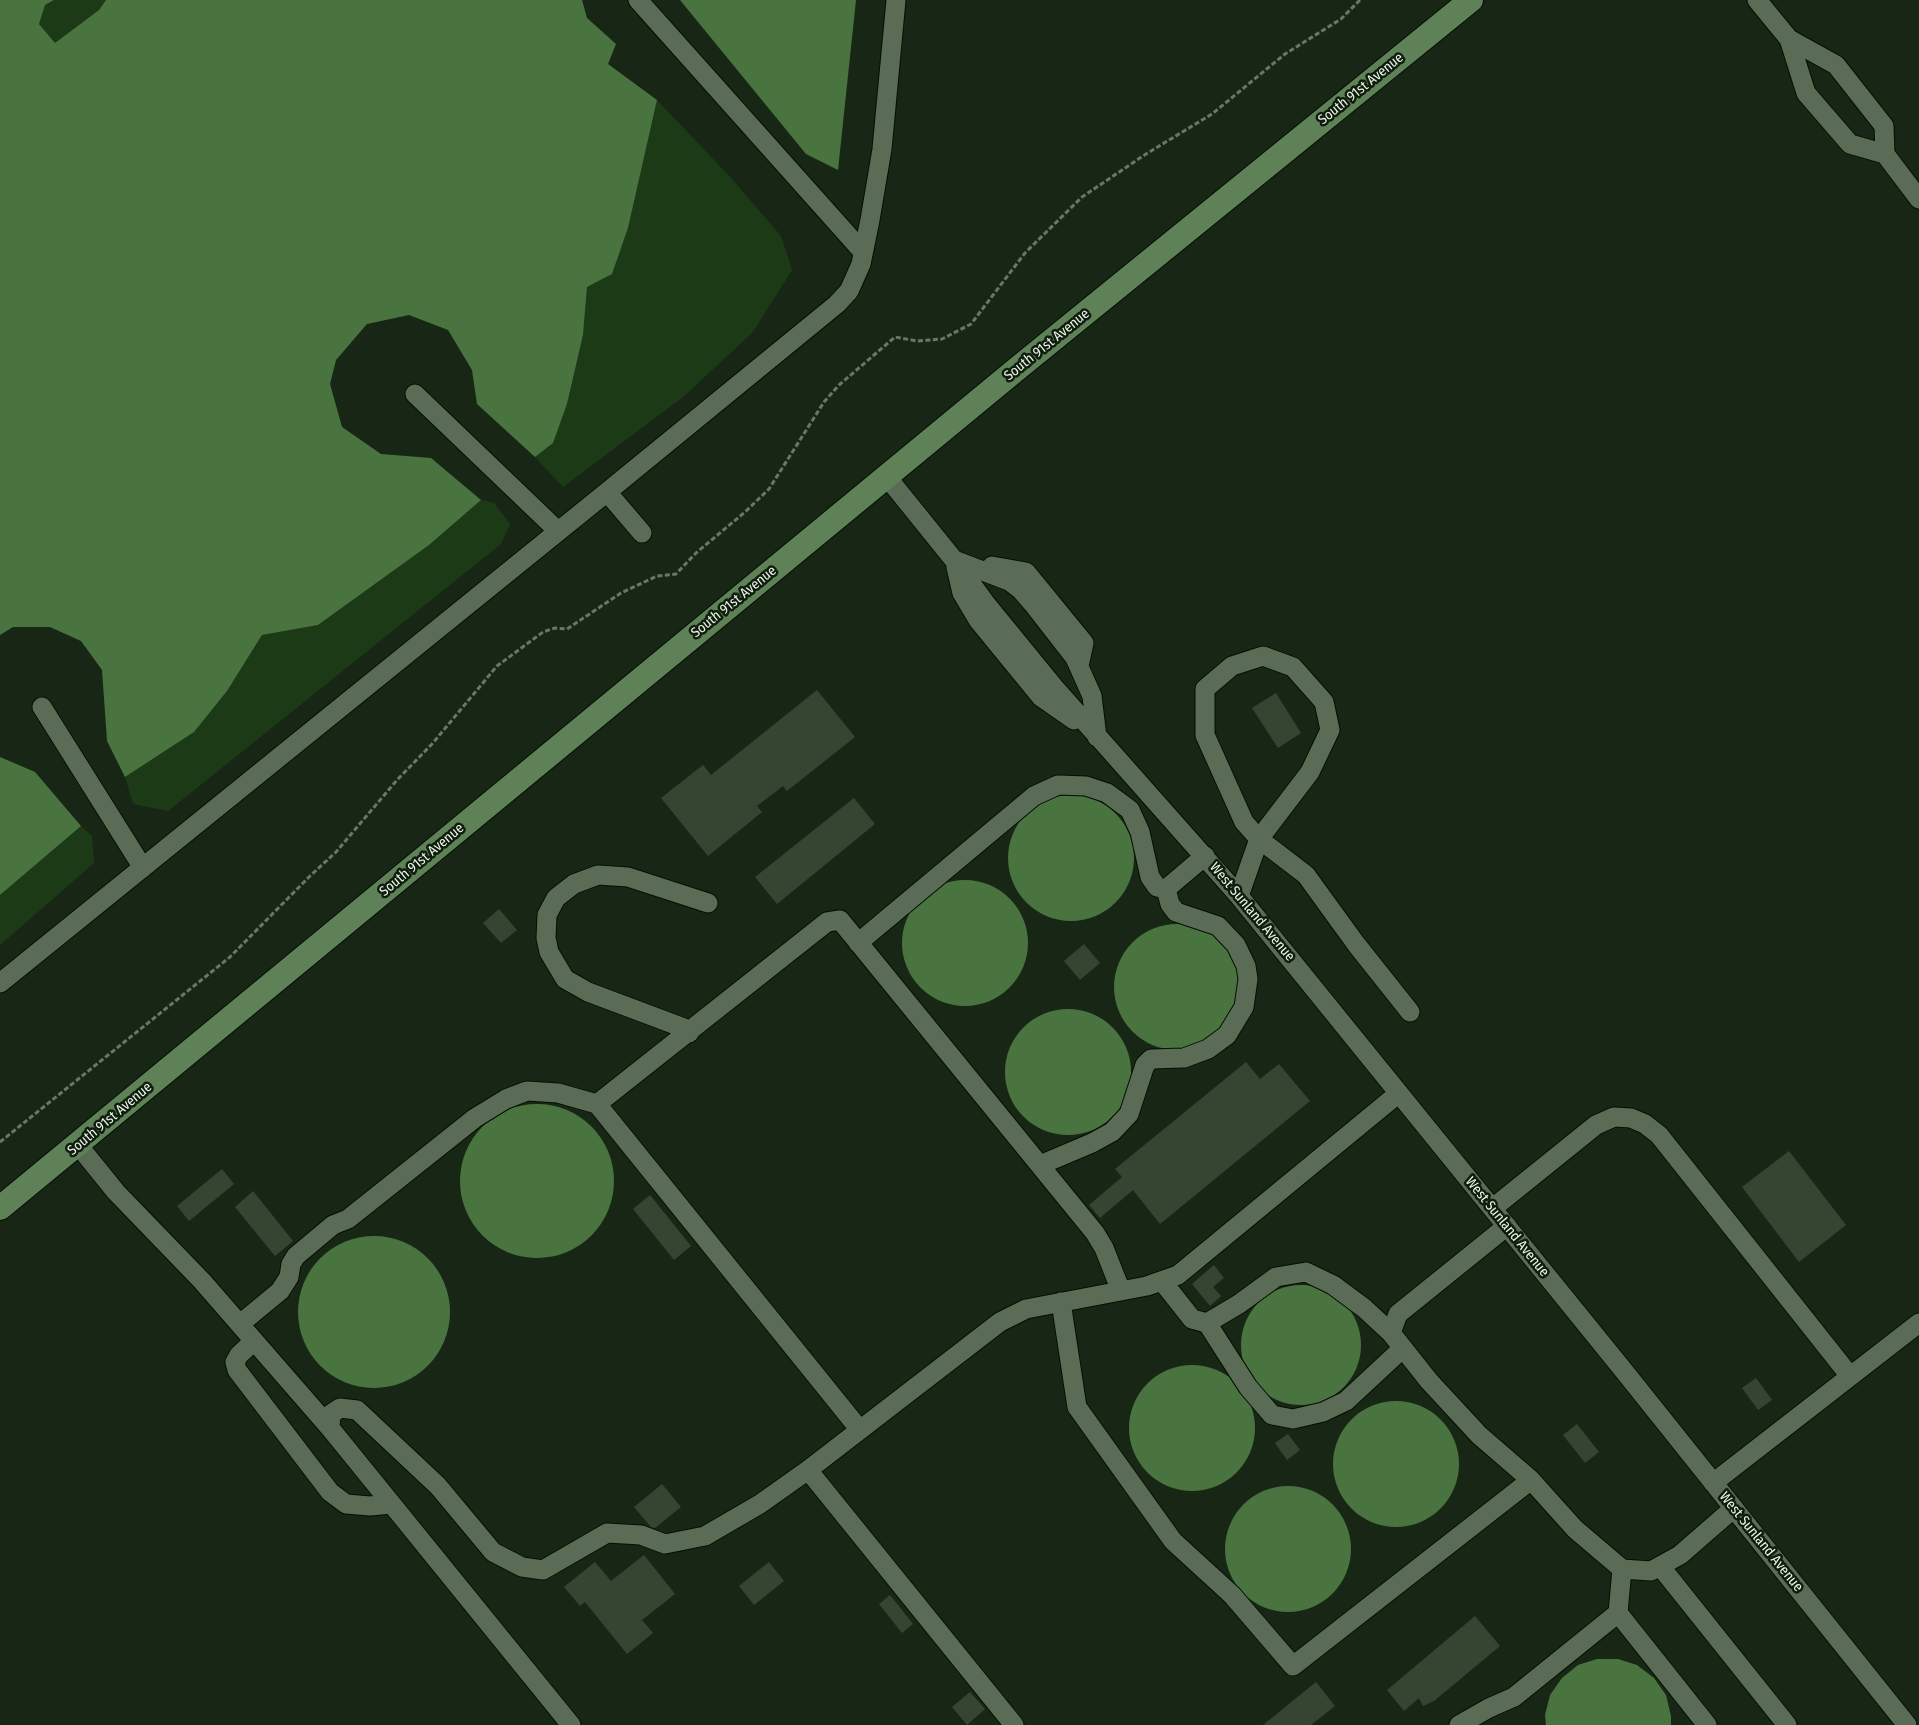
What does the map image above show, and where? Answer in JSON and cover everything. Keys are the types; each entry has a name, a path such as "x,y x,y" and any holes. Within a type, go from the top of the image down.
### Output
{"main road":[{"name":"South 91st Avenue","path":"0,1208 887,477 1471,0"}],"street":[{"path":"638,0 863,252"},
{"path":"0,983 608,492 837,304 849,291 861,264 882,149 896,0"},
{"path":"1757,0 1789,39 1836,65 1884,126 1884,154"},
{"path":"1789,39 1806,93 1850,144 1884,154 1919,199"},
{"path":"415,394 558,531"},
{"name":"West Sunland Avenue","path":"887,477 954,560 962,593 978,620 1018,671 1041,697 1097,737 1239,896 1734,1508 1901,1723"},
{"path":"608,492 642,534"},
{"path":"954,560 1009,581 1021,590 1075,658 1092,696 1097,737"},
{"path":"1239,896 1259,839 1310,772 1330,730 1324,702 1293,667 1263,656 1232,666 1206,689 1205,735 1244,822 1259,839 1306,874 1356,944 1410,1012"},
{"path":"42,707 143,868"},
{"path":"858,943 1034,796 1058,785 1086,786 1107,793 1130,810 1140,832 1150,877 1157,887 1166,890"},
{"path":"1166,890 1205,856"},
{"path":"688,1033 684,1028 588,992 565,979 549,952 546,938 547,915 556,898 574,884 598,875 628,877 708,903"},
{"path":"1040,1165 1092,1143 1112,1132 1129,1114 1145,1065 1151,1059 1184,1058 1208,1049 1227,1035 1244,1007 1248,980 1246,966 1236,945 1218,926 1176,912 1170,904 1166,890"},
{"path":"597,1104 827,922 840,920 1095,1233 1104,1248 1121,1291"},
{"path":"240,1324 280,1290 289,1278 291,1264 296,1256 333,1225 348,1219 475,1118 506,1099 527,1091 558,1093 597,1104 860,1430"},
{"path":"330,1428 331,1414 340,1408 357,1410 438,1486 493,1552 522,1567 543,1570 607,1532 641,1536 665,1544 705,1536 760,1504 808,1470 1000,1322 1026,1309 1147,1286 1178,1275 1399,1093"},
{"path":"1493,1208 1596,1125 1614,1117 1631,1118 1645,1124 1659,1135 1850,1376"},
{"path":"78,1145 116,1192 202,1280 330,1428 571,1725"},
{"path":"1391,1333 1398,1314 1506,1226"},
{"path":"1207,1322 1239,1304 1276,1277 1306,1272 1333,1285 1364,1308 1391,1333 1429,1381 1480,1435 1531,1480 1575,1529 1622,1569 1651,1571 1680,1555 1734,1508"},
{"path":"1162,1281 1192,1318 1207,1322 1248,1387 1272,1415 1293,1419 1323,1412 1346,1401 1403,1348"},
{"path":"1061,1302 1077,1407 1173,1541 1232,1595 1293,1666 1531,1480"},
{"path":"1713,1483 1919,1323"},
{"path":"254,1341 239,1355 235,1362 237,1370 330,1492 346,1504 370,1506 392,1504"},
{"path":"808,1470 1014,1725"},
{"path":"1660,1566 1788,1725"},
{"path":"1622,1569 1618,1613 1707,1725"},
{"path":"1459,1725 1489,1708 1514,1697 1618,1613"}],"path":[{"path":"0,1142 230,957 336,852 397,780 432,744 497,666 543,632 555,628 567,629 621,593 657,576 676,574 696,553 769,489 824,402 839,385 895,337 916,341 942,339 971,324 1024,253 1082,198 1146,154 1212,114 1285,54 1341,19 1360,0"}],"shaded area":[{"path":"0,0 54,0 45,5 39,24 55,43 99,10 106,0 582,0 587,18 616,44 608,64 657,100 628,228 612,274 587,287 583,335 567,404 553,443 535,457 477,404 472,370 448,330 409,315 367,324 336,360 330,384 342,427 381,454 431,458 481,500 429,545 318,625 262,635 227,691 194,732 125,777 107,741 102,670 81,641 50,627 13,627 0,635"},
{"path":"54,0 106,0 99,10 55,43 39,24 45,5"},
{"path":"680,0 856,0 838,170 806,154"},
{"path":"657,100 731,178 781,236 792,270 752,333 683,397 563,487 535,457 553,443 567,404 583,335 587,287 612,274 628,228"},
{"path":"481,500 494,503 510,524 501,544 168,811 133,804 125,777 194,732 227,691 262,635 318,625 429,545"},
{"path":"0,757 35,772 81,826 0,895"},
{"path":"1071,795 1095,800 1115,814 1129,834 1134,858 1129,882 1115,902 1095,916 1071,921 1047,916 1027,902 1013,882 1008,858 1013,834 1027,814 1047,800"},
{"path":"81,826 92,836 94,863 0,945 0,895"},
{"path":"965,880 989,885 1009,899 1023,919 1028,943 1023,967 1009,987 989,1001 965,1006 941,1001 921,987 907,967 902,943 907,919 921,899 941,885"},
{"path":"1177,924 1201,929 1221,943 1235,963 1240,987 1235,1011 1221,1031 1201,1045 1177,1050 1153,1045 1133,1031 1119,1011 1114,987 1119,963 1133,943 1153,929"},
{"path":"1068,1009 1092,1014 1112,1028 1126,1048 1131,1072 1126,1096 1112,1116 1092,1130 1068,1135 1044,1130 1024,1116 1010,1096 1005,1072 1010,1048 1024,1028 1044,1014"},
{"path":"537,1104 566,1110 580,1117 591,1127 601,1138 608,1152 614,1181 608,1210 601,1224 591,1235 580,1245 566,1252 537,1258 508,1252 494,1245 483,1235 473,1224 466,1210 460,1181 466,1152 473,1138 483,1127 494,1117 508,1110"},
{"path":"374,1236 389,1237 403,1241 416,1248 428,1258 438,1270 445,1283 449,1297 449,1327 445,1341 438,1354 428,1366 416,1376 403,1383 389,1387 374,1388 359,1387 345,1383 332,1376 320,1366 310,1354 303,1341 299,1327 298,1312 299,1297 303,1283 310,1270 320,1258 332,1248 345,1241 359,1237"},
{"path":"1301,1285 1313,1286 1324,1290 1334,1295 1343,1303 1351,1312 1356,1322 1360,1333 1360,1357 1356,1368 1351,1378 1343,1387 1334,1395 1324,1400 1313,1404 1301,1405 1289,1404 1278,1400 1268,1395 1259,1387 1251,1378 1246,1368 1242,1357 1241,1345 1242,1333 1246,1322 1251,1312 1259,1303 1268,1295 1278,1290 1289,1286"},
{"path":"1192,1365 1216,1370 1236,1384 1250,1404 1255,1428 1250,1452 1236,1472 1216,1486 1192,1491 1168,1486 1148,1472 1134,1452 1129,1428 1134,1404 1148,1384 1168,1370"},
{"path":"1396,1401 1420,1406 1440,1420 1454,1440 1459,1464 1454,1488 1440,1508 1420,1522 1396,1527 1372,1522 1352,1508 1338,1488 1333,1464 1338,1440 1352,1420 1372,1406"},
{"path":"1288,1486 1312,1491 1333,1504 1346,1525 1351,1549 1346,1573 1333,1594 1312,1607 1288,1612 1264,1607 1243,1594 1230,1573 1225,1549 1230,1525 1243,1504 1264,1491"},
{"path":"1597,1659 1618,1659 1637,1665 1654,1678 1666,1695 1671,1725 1546,1725 1545,1715 1550,1695 1562,1678 1578,1665"}],"building":[{"path":"817,690 855,737 787,791 783,786 757,806 762,812 708,856 661,798 703,765 711,775"},
{"path":"1276,693 1301,733 1278,748 1252,708"},
{"path":"854,798 875,824 777,904 755,877"},
{"path":"499,909 517,930 501,943 483,923"},
{"path":"1084,944 1100,963 1080,980 1064,961"},
{"path":"1246,1062 1260,1079 1279,1064 1310,1101 1160,1224 1133,1190 1100,1218 1089,1205 1122,1177 1115,1169"},
{"path":"1789,1151 1846,1225 1799,1262 1742,1187"},
{"path":"222,1169 234,1184 189,1221 177,1206"},
{"path":"253,1191 293,1241 275,1256 235,1207"},
{"path":"650,1195 691,1246 674,1260 633,1209"},
{"path":"1214,1265 1224,1278 1213,1287 1221,1296 1210,1306 1192,1284"},
{"path":"1756,1378 1772,1400 1758,1410 1742,1388"},
{"path":"1577,1424 1599,1452 1585,1463 1563,1435"},
{"path":"1288,1434 1300,1450 1287,1460 1275,1443"},
{"path":"662,1484 681,1507 655,1528 651,1527 634,1507"},
{"path":"644,1555 675,1594 642,1620 653,1633 627,1654 585,1602 580,1606 564,1587 595,1562 611,1581"},
{"path":"769,1562 784,1581 754,1605 739,1586"},
{"path":"890,1595 913,1624 902,1633 879,1604"},
{"path":"1475,1616 1500,1646 1434,1701 1423,1706 1419,1698 1404,1711 1387,1690"},
{"path":"1316,1682 1335,1706 1311,1725 1263,1725"},
{"path":"970,1692 985,1709 967,1725 952,1707"}]}
